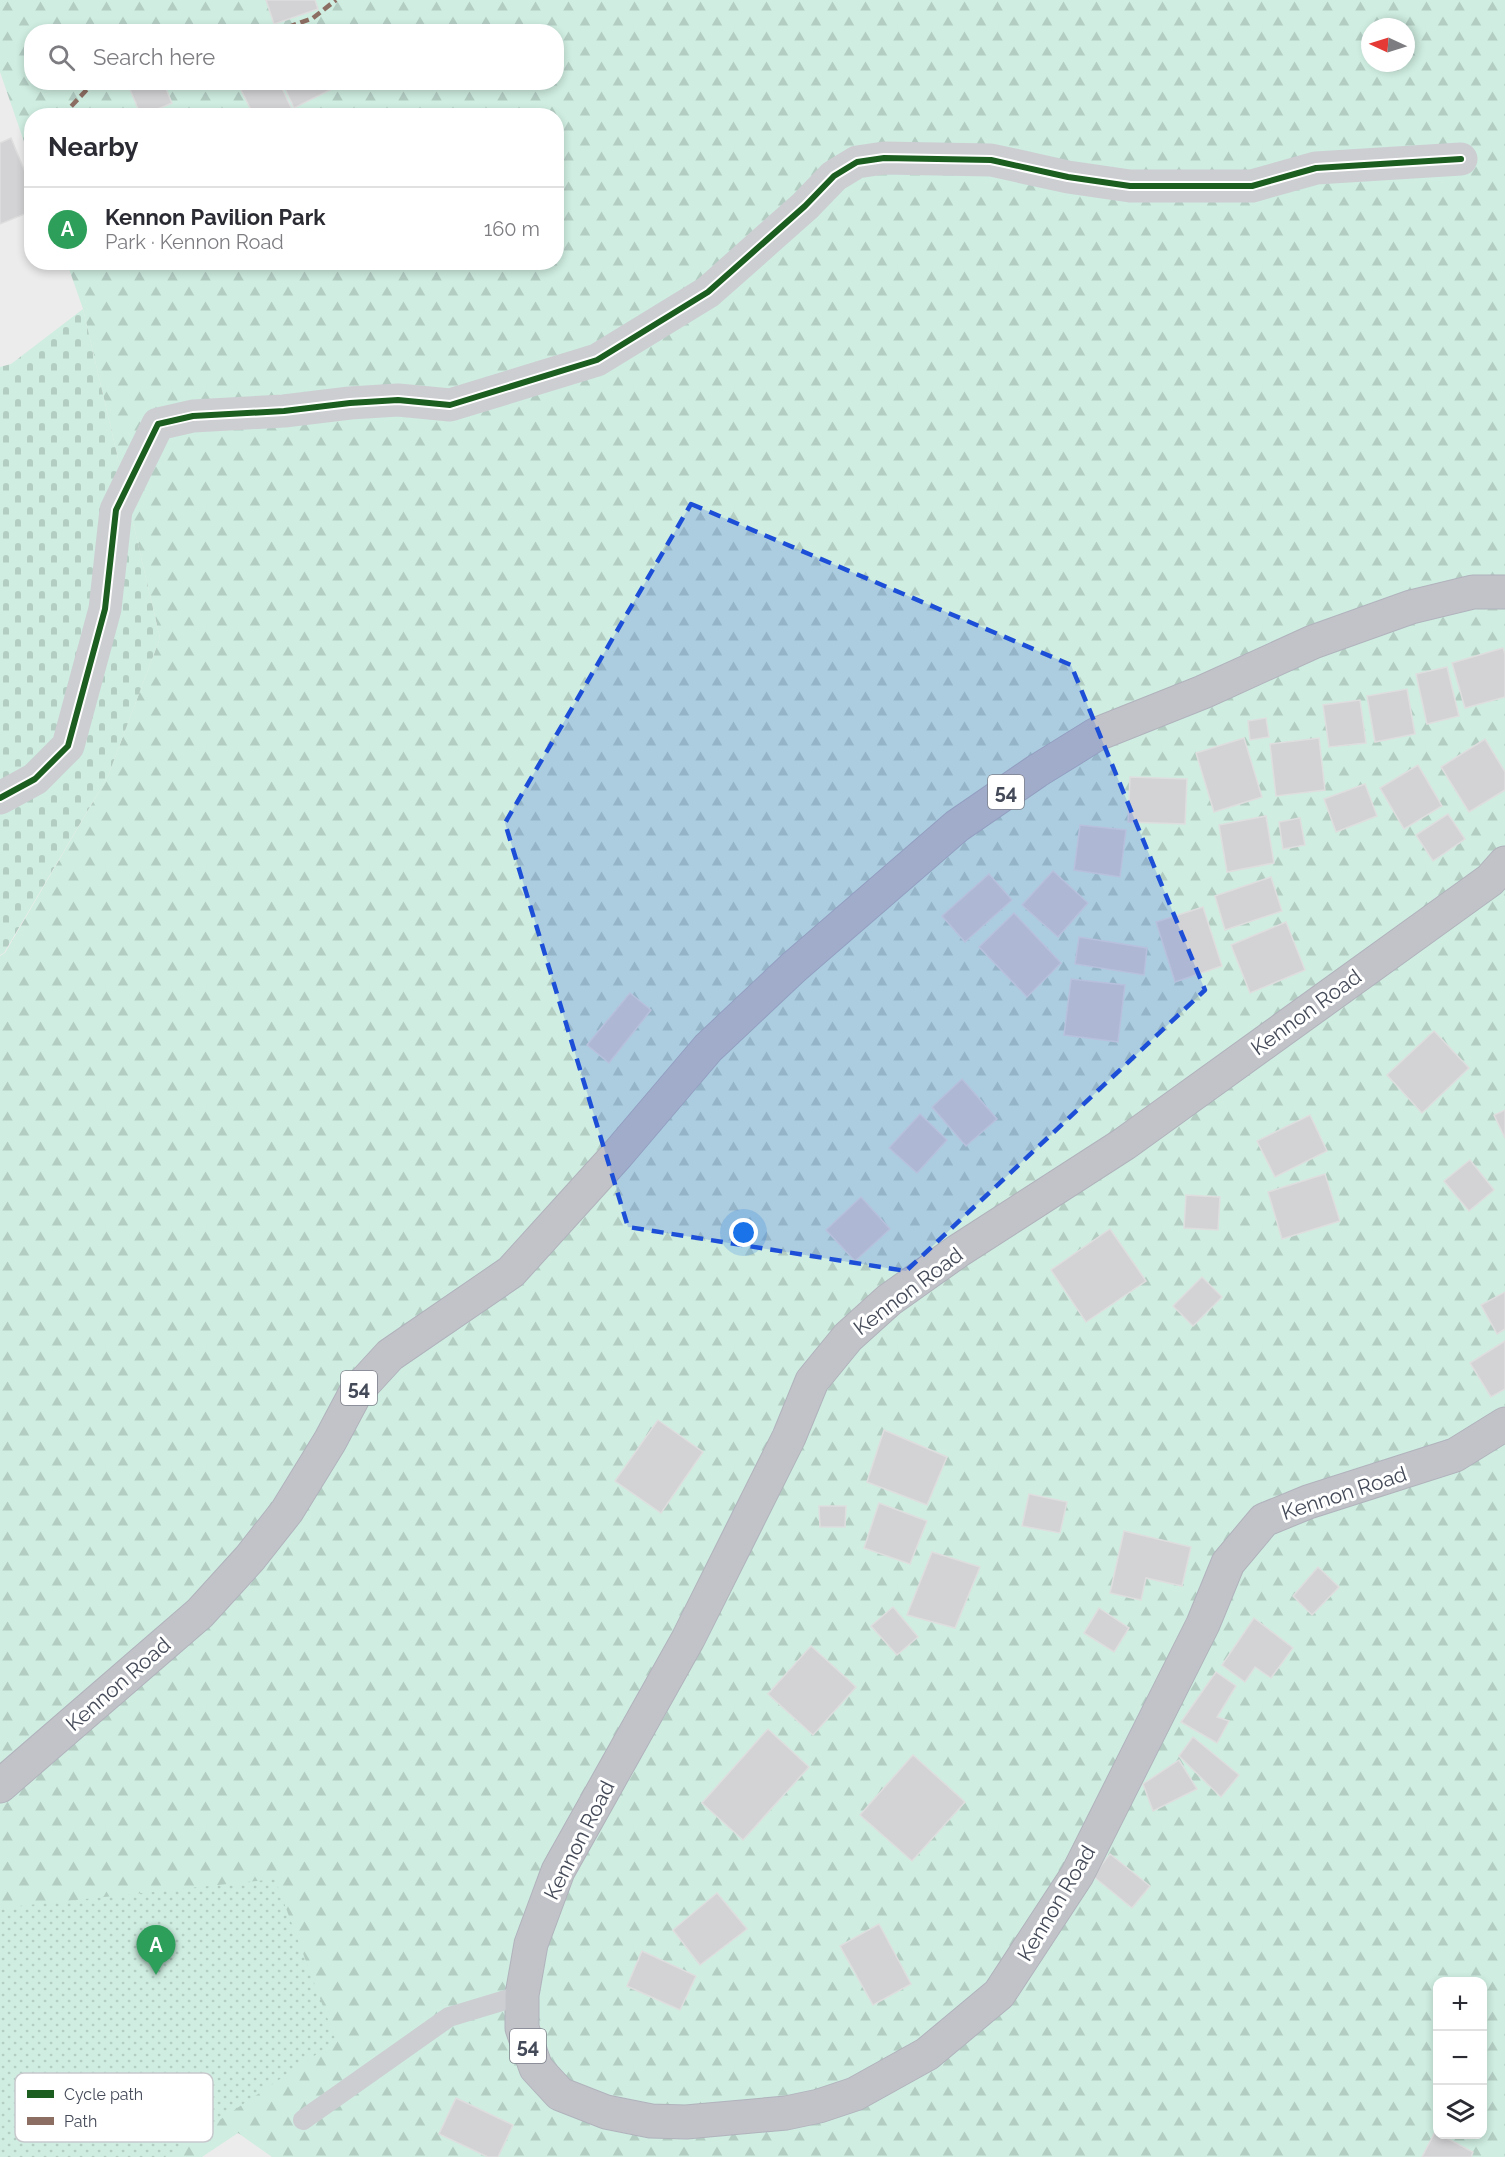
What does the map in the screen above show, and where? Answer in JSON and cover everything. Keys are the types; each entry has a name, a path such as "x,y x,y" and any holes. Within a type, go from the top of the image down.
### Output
{"highway":[{"name":"Kennon Road","path":"0,1786 201,1613 250,1558 287,1511 330,1441 356,1392 390,1355 511,1272 617,1155 708,1048 794,967 957,826 1037,771 1095,735 1203,692 1313,642 1412,607 1473,592 1505,592"},
{"name":"Kennon Road","path":"1505,863 1490,880 1124,1144 958,1251 889,1300 848,1337 812,1381 789,1437 688,1639 558,1871 531,1944 522,1995 522,2028 536,2068 560,2094 606,2112 651,2121 686,2122 786,2113 819,2106 855,2094 927,2054 999,1994 1077,1875 1203,1624 1228,1563 1264,1520 1308,1502 1455,1455 1505,1424"}],"street":[{"path":"0,798 35,779 68,746 105,609 116,510 158,424 193,417 284,411 350,403 398,400 450,405 597,360 708,292 805,206 834,176 856,162 884,158 990,160 1068,177 1131,186 1252,186 1316,168 1461,159"}],"lane":[{"path":"303,2120 449,2017 522,1995"}],"highlighted area":[{"path":"691,504 1071,665 1205,990 906,1271 628,1227 505,823"}],"green space":[{"path":"0,0 1505,0 1505,2157 272,2157 238,2133 202,2157 0,2157 0,956 5,953 108,776 160,638 83,309 69,270 564,270 564,108 24,108 24,142 0,72"},
{"path":"83,309 160,638 108,776 4,953 0,955 0,367 11,364"},
{"path":"275,1879 336,2041 213,2124 213,2073 15,2073 15,2142 187,2142 165,2157 0,2157 0,1908"}],"building":[{"path":"266,0 315,0 318,9 274,24"},
{"path":"130,90 166,90 172,103 160,108 138,108"},
{"path":"241,90 283,90 291,108 250,108"},
{"path":"286,90 330,90 294,108"},
{"path":"11,138 24,170 24,214 0,224 0,143"},
{"path":"1503,648 1505,697 1465,708 1452,663"},
{"path":"1447,667 1459,716 1427,724 1416,674"},
{"path":"1407,689 1415,734 1375,742 1367,696"},
{"path":"1360,700 1366,743 1329,747 1323,705"},
{"path":"1266,718 1269,737 1250,740 1248,721"},
{"path":"1244,738 1262,797 1214,812 1196,753"},
{"path":"1319,738 1325,790 1276,796 1270,744"},
{"path":"1485,739 1505,772 1505,790 1469,812 1441,767"},
{"path":"1418,765 1442,806 1404,829 1380,788"},
{"path":"1130,777 1187,779 1185,824 1128,822"},
{"path":"1365,784 1377,816 1336,832 1324,799"},
{"path":"1448,814 1465,839 1433,861 1416,835"},
{"path":"1266,816 1274,863 1227,872 1219,825"},
{"path":"1300,818 1305,845 1283,849 1279,822"},
{"path":"1080,825 1126,830 1120,877 1074,870"},
{"path":"1053,871 1088,903 1058,937 1022,905"},
{"path":"989,874 1012,900 965,942 942,916"},
{"path":"1271,877 1282,911 1225,930 1215,896"},
{"path":"1203,907 1222,966 1175,982 1156,922"},
{"path":"1014,913 1061,963 1027,997 979,947"},
{"path":"1286,922 1305,970 1250,993 1231,945"},
{"path":"1079,937 1147,948 1144,975 1075,964"},
{"path":"1071,979 1125,985 1118,1042 1064,1035"},
{"path":"630,993 651,1010 609,1063 587,1045"},
{"path":"1434,1031 1469,1068 1422,1113 1387,1075"},
{"path":"962,1079 997,1119 966,1146 932,1107"},
{"path":"1505,1110 1505,1138 1494,1115"},
{"path":"920,1114 947,1140 917,1173 889,1148"},
{"path":"1310,1115 1327,1151 1275,1177 1257,1141"},
{"path":"1470,1160 1494,1190 1469,1211 1444,1181"},
{"path":"1325,1174 1340,1221 1282,1239 1268,1192"},
{"path":"1186,1195 1220,1197 1218,1230 1184,1228"},
{"path":"861,1197 890,1229 855,1261 826,1230"},
{"path":"1110,1229 1146,1281 1086,1322 1051,1270"},
{"path":"1202,1277 1222,1297 1193,1326 1173,1306"},
{"path":"1505,1292 1505,1329 1497,1334 1481,1305"},
{"path":"1505,1341 1505,1389 1491,1397 1470,1363"},
{"path":"658,1420 703,1452 661,1513 615,1481"},
{"path":"884,1430 947,1457 927,1505 867,1482"},
{"path":"1029,1494 1067,1502 1060,1533 1022,1526"},
{"path":"879,1503 927,1521 910,1564 864,1548"},
{"path":"819,1506 846,1506 845,1527 820,1527"},
{"path":"1124,1531 1191,1547 1182,1586 1146,1578 1141,1600 1110,1593"},
{"path":"932,1552 980,1567 955,1628 907,1615"},
{"path":"1318,1567 1339,1587 1312,1615 1293,1596"},
{"path":"893,1607 918,1637 897,1655 871,1626"},
{"path":"1099,1608 1129,1628 1114,1652 1084,1633"},
{"path":"1254,1618 1293,1648 1271,1678 1255,1667 1245,1682 1222,1665"},
{"path":"811,1646 856,1687 813,1735 768,1694"},
{"path":"1216,1672 1236,1686 1217,1717 1229,1721 1217,1743 1181,1722"},
{"path":"768,1729 809,1767 743,1840 702,1803"},
{"path":"1193,1737 1239,1775 1221,1797 1179,1756"},
{"path":"913,1755 965,1802 912,1861 860,1815"},
{"path":"1179,1760 1197,1789 1153,1811 1143,1784"},
{"path":"1110,1854 1150,1886 1132,1908 1093,1876"},
{"path":"717,1893 747,1929 700,1965 673,1930"},
{"path":"879,1924 911,1984 873,2005 840,1946"},
{"path":"642,1951 696,1976 680,2010 627,1986"},
{"path":"456,2098 513,2125 498,2157 488,2157 439,2134"},
{"path":"1433,2136 1433,2139 1448,2139 1473,2152 1471,2157 1422,2157"}],"marked path":[{"path":"297,24 313,18 336,0"},
{"path":"70,108 86,90"}],"cycle path":[{"path":"0,798 35,779 68,746 105,609 116,510 158,424 193,416 284,411 350,403 398,400 450,405 597,360 708,292 805,206 834,176 857,162 884,158 991,160 1068,177 1130,186 1252,186 1316,168 1461,159"}],"place":[{"name":"Kennon Pavilion Park","path":"156,1975"}]}
